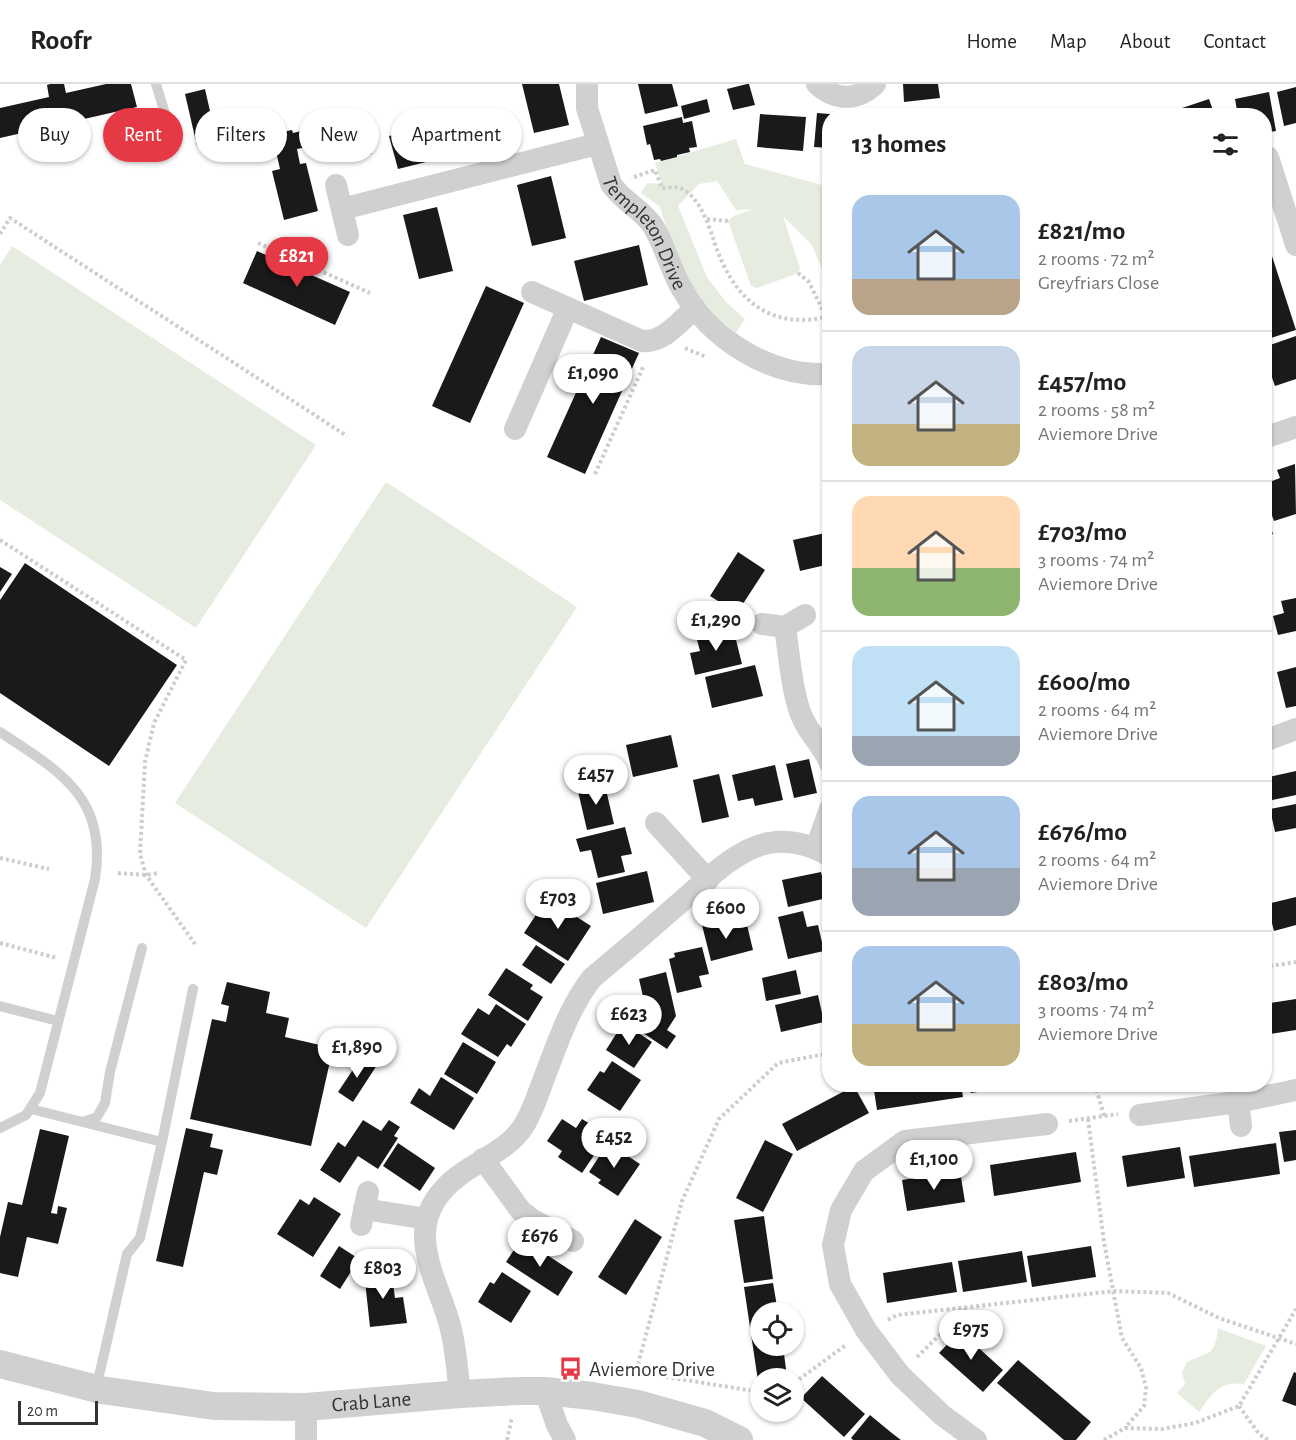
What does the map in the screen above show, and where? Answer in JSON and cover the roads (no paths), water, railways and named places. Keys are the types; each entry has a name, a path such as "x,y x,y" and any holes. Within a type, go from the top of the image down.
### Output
{"street":[{"name":"Templeton Drive","path":"587,84 587,108 611,184 618,195 652,225 682,289 696,308 728,339 758,359 790,371 822,374"},
{"path":"817,84 826,92 846,97 865,94 875,84"},
{"path":"342,209 597,144"},
{"path":"1272,170 1296,245"},
{"path":"336,185 348,235"},
{"path":"515,429 568,308 532,292"},
{"name":"Templeton Drive","path":"568,308 642,341 651,342 659,339 696,308"},
{"path":"1272,435 1296,427"},
{"path":"762,624 785,627 805,615"},
{"path":"785,627 797,702 802,719 822,747"},
{"path":"1272,738 1296,729"},
{"path":"656,823 708,880"},
{"path":"460,1394 449,1322 428,1264 425,1232 431,1208 445,1188 511,1140 522,1128 532,1112 566,1019 578,996 592,978 740,855 768,843 800,843 822,852"},
{"path":"1140,1115 1238,1102 1296,1090"},
{"path":"1238,1102 1241,1126"},
{"path":"976,1440 942,1414 900,1375 866,1330 840,1284 833,1245 841,1210 864,1171 905,1141 1047,1124"},
{"path":"483,1159 521,1211 573,1241"},
{"path":"364,1209 428,1219"},
{"name":"Crab Lane","path":"0,1364 96,1389 214,1406 306,1407 460,1394 545,1391 638,1404 705,1423 739,1440"},
{"path":"545,1391 565,1440"},
{"path":"306,1407 306,1440"}],"lane":[{"path":"156,84 163,108"},
{"path":"0,732 58,771 69,782 87,808 96,832 98,850 95,879 45,1079 32,1109 20,1120 0,1128"},
{"path":"82,1122 97,1117 105,1104 110,1072 142,948"},
{"path":"96,1389 127,1254 140,1238 193,989"},
{"path":"0,1006 58,1020"},
{"path":"32,1109 162,1142"}],"place":[{"name":"Aviemore Drive","path":"571,1369"}]}
